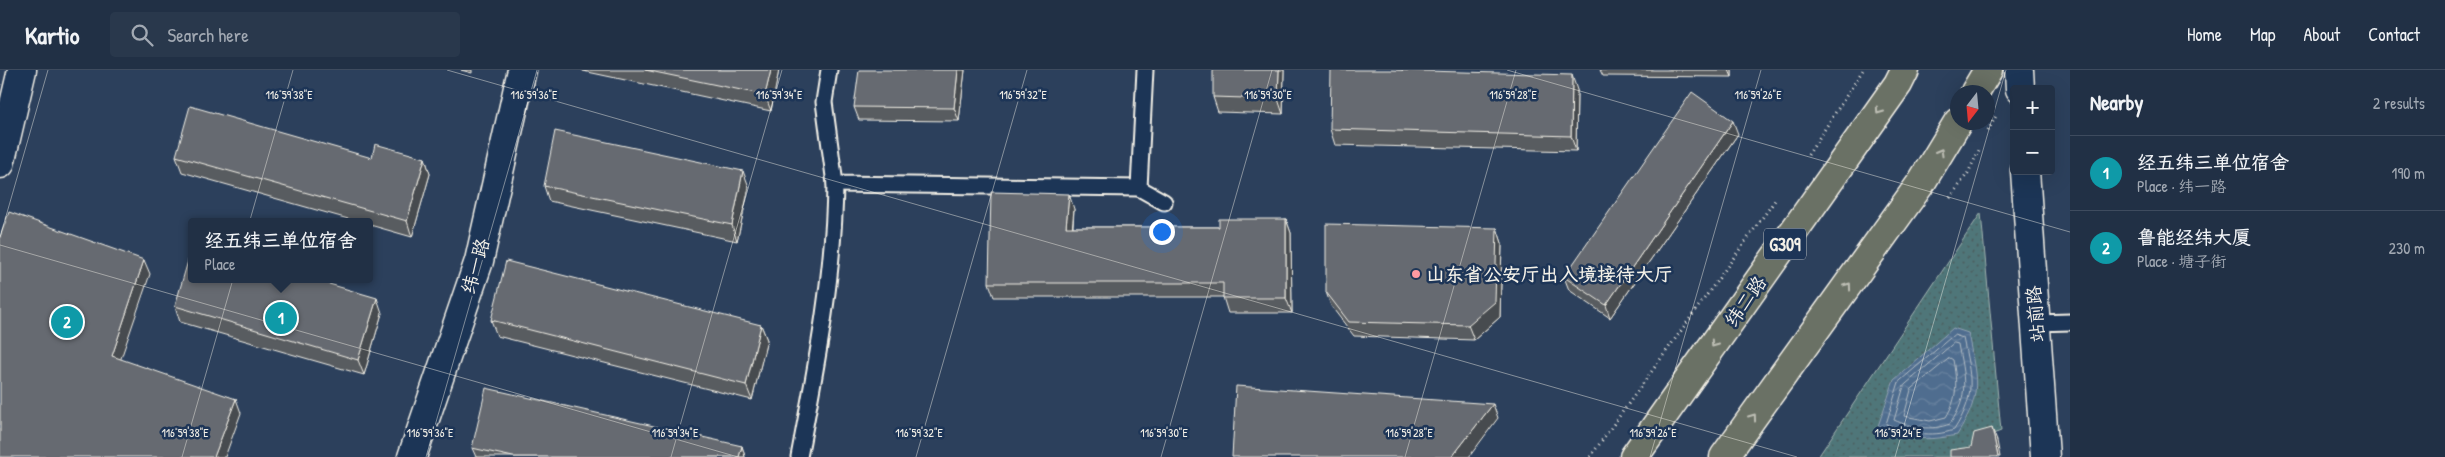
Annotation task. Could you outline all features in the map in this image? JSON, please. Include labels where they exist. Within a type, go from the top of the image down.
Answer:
[{"type":"highway","name":"纬二路","points":[[1634,457],[1898,84],[1905,70]]},
{"type":"highway","points":[[1979,85],[1988,70]]},
{"type":"highway","points":[[1724,457],[1921,183],[1953,130]]},
{"type":"street","points":[[0,164],[22,70]]},
{"type":"street","name":"纬一路","points":[[412,457],[479,261],[522,70]]},
{"type":"street","points":[[2018,70],[2020,85]]},
{"type":"street","name":"站前路","points":[[2025,175],[2045,457]]},
{"type":"lane","points":[[800,457],[825,321],[834,219],[835,184],[824,102],[829,70]]},
{"type":"lane","points":[[1139,188],[1145,70]]},
{"type":"lane","points":[[835,184],[1139,188],[1164,202]]},
{"type":"lane","points":[[2036,323],[2070,322]]},
{"type":"path","points":[[1806,157],[1863,70]]},
{"type":"path","points":[[1590,457],[1778,196]]},
{"type":"green space","points":[[1981,213],[2001,431],[1974,441],[1972,455],[1951,457],[1818,457]]},
{"type":"water","points":[[1953,328],[1968,333],[1976,385],[1971,408],[1957,435],[1926,439],[1917,438],[1878,426],[1894,380]]},
{"type":"building","points":[[645,70],[771,70],[765,95]]},
{"type":"building","points":[[859,70],[958,70],[954,108],[854,107]]},
{"type":"building","points":[[1213,70],[1279,70],[1278,99],[1213,97]]},
{"type":"building","points":[[1331,70],[1572,75],[1571,136],[1330,129]]},
{"type":"building","points":[[1692,92],[1733,121],[1606,305],[1564,277]]},
{"type":"building","points":[[190,106],[372,158],[375,144],[425,158],[407,221],[176,156]]},
{"type":"building","points":[[555,131],[743,171],[732,225],[544,186]]},
{"type":"building","points":[[991,192],[1069,194],[1066,227],[1219,227],[1219,219],[1286,219],[1286,298],[1223,298],[1223,283],[989,283]]},
{"type":"building","points":[[9,212],[144,260],[112,356],[236,399],[214,457],[0,457],[0,237]]},
{"type":"building","name":"山东省公安厅出入境接待大厅","points":[[1326,224],[1497,228],[1495,302],[1468,325],[1349,322],[1326,292]]},
{"type":"building","points":[[188,261],[188,283],[326,283],[377,298],[358,360],[175,306]]},
{"type":"building","points":[[506,261],[761,325],[746,385],[491,320]]},
{"type":"building","points":[[1236,386],[1493,404],[1452,457],[1232,457]]},
{"type":"building","points":[[486,388],[742,446],[739,457],[513,457],[472,448]]},
{"type":"building","points":[[1992,428],[1998,457],[1950,457],[1950,450],[1971,447],[1974,433]]},
{"type":"place","name":"山东省公安厅出入境接待大厅","points":[[1416,274]]},
{"type":"place","name":"经五纬三单位宿舍","points":[[281,318]]},
{"type":"place","name":"鲁能经纬大厦","points":[[67,322]]}]
